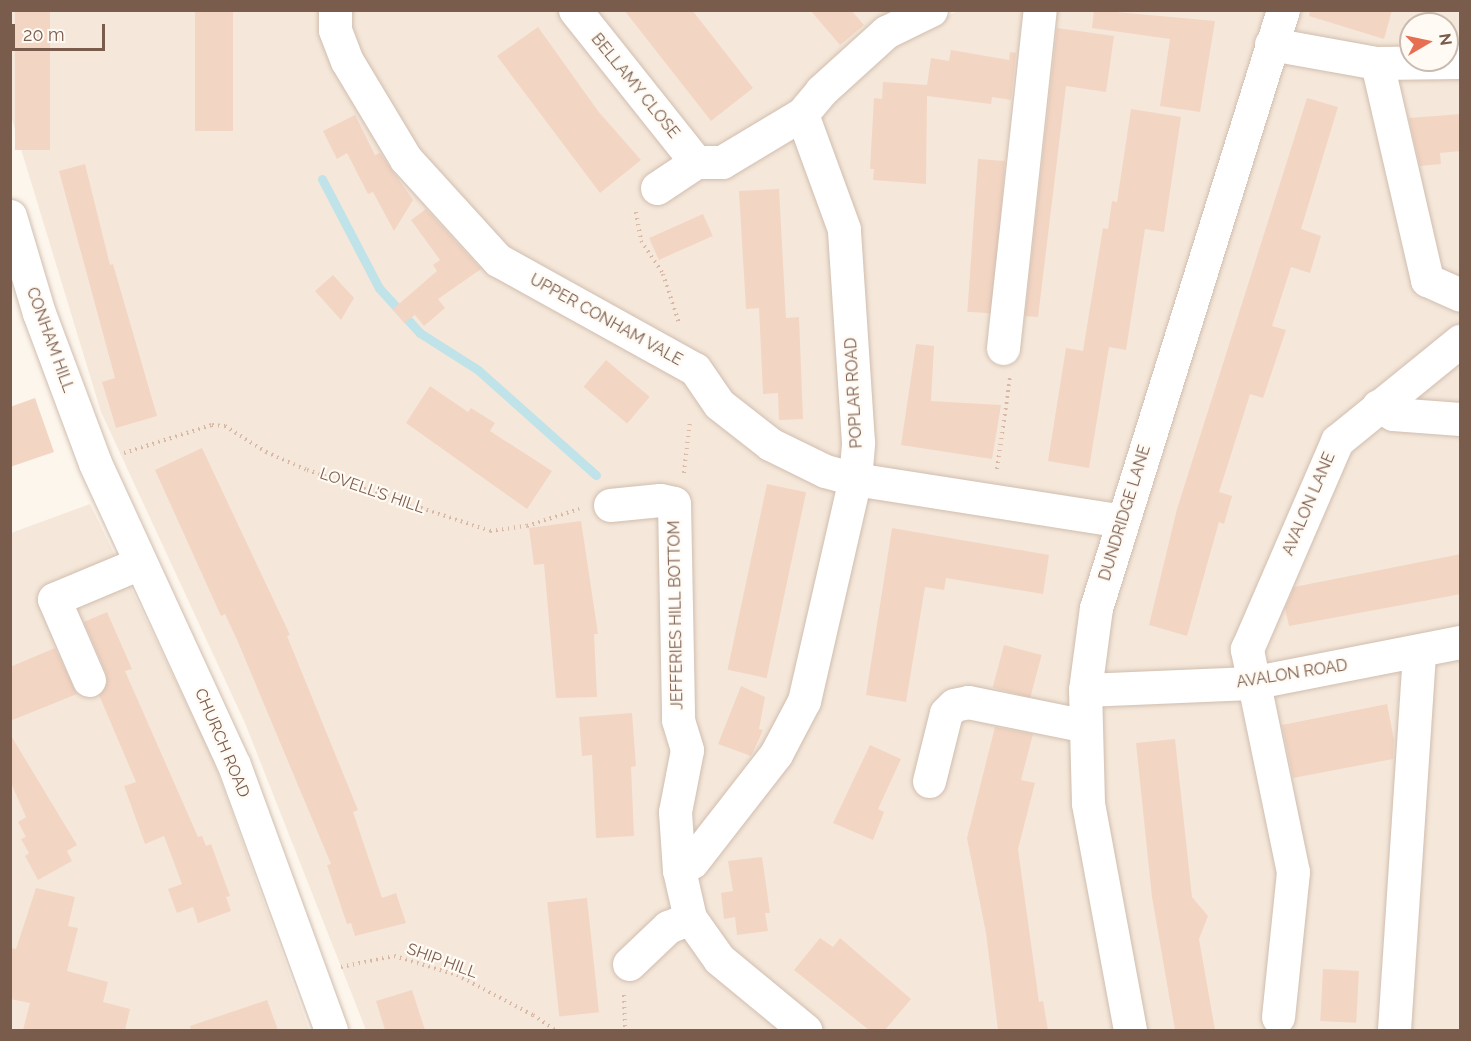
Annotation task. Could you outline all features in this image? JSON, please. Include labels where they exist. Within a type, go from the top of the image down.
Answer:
[{"type":"street","name":"UPPER CONHAM VALE","points":[[335,10],[335,30],[347,61],[406,159],[498,260],[695,369],[719,404],[770,444],[825,471],[855,479],[1122,521]]},
{"type":"street","name":"BELLAMY CLOSE","points":[[575,10],[696,162]]},
{"type":"street","points":[[657,188],[696,162],[722,162],[802,114],[821,91],[886,32],[931,10]]},
{"type":"street","points":[[1003,348],[1040,10]]},
{"type":"street","name":"DUNDRIDGE LANE","points":[[1130,1030],[1088,803],[1084,690],[1096,608],[1283,10]]},
{"type":"street","points":[[1271,45],[1377,63],[1461,62]]},
{"type":"street","points":[[1377,63],[1427,280],[1461,296]]},
{"type":"street","name":"POPLAR ROAD","points":[[679,870],[692,862],[776,754],[804,701],[855,479],[858,442],[844,229],[802,114]]},
{"type":"street","name":"CONHAM HILL","points":[[10,216],[39,313],[95,463]]},
{"type":"street","name":"AVALON LANE","points":[[1278,1017],[1293,872],[1251,682],[1246,649],[1337,441],[1461,341]]},
{"type":"street","points":[[1378,406],[1393,414],[1461,419]]},
{"type":"street","name":"CHURCH ROAD","points":[[95,463],[234,765],[331,1030]]},
{"type":"street","points":[[610,505],[667,502]]},
{"type":"street","name":"JEFFERIES HILL BOTTOM","points":[[667,502],[678,720],[687,750],[675,812],[679,870],[690,918],[719,959],[805,1030]]},
{"type":"street","points":[[89,680],[54,599],[140,563]]},
{"type":"street","name":"AVALON ROAD","points":[[1084,690],[1251,682],[1419,652],[1461,642]]},
{"type":"street","points":[[1394,1030],[1419,652]]},
{"type":"street","points":[[929,781],[946,713],[954,705],[968,702],[1086,726]]},
{"type":"street","points":[[629,964],[668,927],[690,918]]},
{"type":"path","points":[[657,188],[638,202],[635,218],[641,241],[663,274],[695,369],[683,483],[667,502]]},
{"type":"path","points":[[992,500],[1010,377],[1003,348]]},
{"type":"path","name":"LOVELL'S HILL","points":[[95,463],[212,425],[225,426],[266,453],[307,470],[490,531],[508,530],[578,509],[610,505]]},
{"type":"path","name":"SHIP HILL","points":[[311,973],[394,956],[457,975],[533,1015],[555,1030]]},
{"type":"shaded area","points":[[902,10],[918,31],[960,10],[1460,11],[1460,1030],[366,1030],[245,723],[101,412],[11,116],[10,11]]},
{"type":"shaded area","points":[[90,504],[212,756],[309,1030],[11,1030],[11,533]]},
{"type":"building","points":[[15,10],[50,10],[50,150],[15,150]]},
{"type":"building","points":[[195,10],[233,10],[233,131],[195,131]]},
{"type":"building","points":[[624,10],[692,10],[753,88],[711,121]]},
{"type":"building","points":[[810,10],[851,10],[864,25],[840,45]]},
{"type":"building","points":[[1094,10],[1215,21],[1200,112],[1160,106],[1170,39],[1092,28]]},
{"type":"building","points":[[1310,10],[1392,10],[1384,39],[1309,16]]},
{"type":"building","points":[[538,27],[598,111],[641,160],[600,193],[497,56]]},
{"type":"building","points":[[1057,28],[1114,36],[1106,92],[1066,86],[1038,317],[1025,316]]},
{"type":"building","points":[[951,50],[1009,60],[1010,52],[1016,53],[1011,100],[992,97],[991,104],[927,96],[926,184],[873,180],[874,169],[870,169],[874,98],[882,99],[883,82],[927,85],[931,58],[949,61]]},
{"type":"building","points":[[1307,98],[1338,107],[1301,229],[1321,236],[1310,273],[1291,267],[1272,326],[1286,330],[1263,398],[1250,394],[1219,492],[1232,496],[1224,524],[1219,522],[1187,636],[1149,625],[1177,509]]},
{"type":"building","points":[[1131,109],[1181,117],[1164,232],[1145,229],[1126,350],[1109,347],[1089,468],[1048,461],[1066,348],[1083,351],[1103,228],[1108,229],[1112,201],[1117,202]]},
{"type":"building","points":[[1461,114],[1461,151],[1440,153],[1441,164],[1420,166],[1409,118]]},
{"type":"building","points":[[355,115],[375,155],[380,153],[413,200],[394,231],[373,192],[368,194],[347,153],[337,159],[323,131]]},
{"type":"building","points":[[978,159],[1005,161],[994,314],[967,312]]},
{"type":"building","points":[[85,164],[110,265],[113,264],[157,416],[116,428],[102,382],[115,378],[59,171]]},
{"type":"building","points":[[779,189],[786,318],[799,317],[803,419],[779,420],[778,393],[763,394],[759,308],[746,309],[739,191]]},
{"type":"building","points":[[426,209],[481,269],[438,299],[445,308],[424,326],[415,315],[404,323],[393,309],[437,271],[433,265],[440,260],[411,220]]},
{"type":"building","points":[[703,214],[713,236],[659,260],[649,238]]},
{"type":"building","points":[[333,275],[354,298],[341,320],[315,291]]},
{"type":"building","points":[[916,344],[934,346],[931,401],[1001,405],[992,459],[901,445]]},
{"type":"building","points":[[606,360],[650,397],[627,423],[584,387]]},
{"type":"building","points":[[430,386],[468,412],[471,408],[495,423],[490,431],[552,471],[527,509],[406,423]]},
{"type":"building","points":[[35,398],[54,452],[10,467],[10,407]]},
{"type":"building","points":[[202,448],[290,635],[287,636],[358,810],[353,812],[382,898],[396,893],[406,923],[355,936],[351,923],[347,924],[327,865],[331,864],[238,642],[225,614],[221,616],[155,470]]},
{"type":"building","points":[[767,484],[806,492],[767,678],[727,670]]},
{"type":"building","points":[[581,521],[598,634],[594,634],[597,697],[556,698],[544,564],[534,565],[529,528]]},
{"type":"building","points":[[892,528],[1049,555],[1043,594],[946,578],[944,590],[925,587],[906,702],[866,695]]},
{"type":"building","points":[[1461,554],[1461,594],[1289,626],[1285,608],[1294,587]]},
{"type":"building","points":[[107,612],[132,669],[125,671],[198,837],[202,836],[206,846],[211,844],[230,896],[226,897],[231,911],[198,923],[193,907],[177,913],[168,889],[182,884],[164,836],[145,844],[124,786],[136,782],[99,695],[107,683],[106,673],[84,622]]},
{"type":"building","points":[[1004,645],[1042,655],[1030,698],[993,688]]},
{"type":"building","points":[[55,648],[77,694],[10,721],[10,667]]},
{"type":"building","points":[[741,686],[765,697],[759,729],[763,730],[751,756],[718,744]]},
{"type":"building","points":[[1387,704],[1394,740],[1393,759],[1293,778],[1282,725]]},
{"type":"building","points":[[632,713],[636,766],[631,767],[634,836],[596,838],[592,755],[582,756],[579,717]]},
{"type":"building","points":[[995,727],[1033,734],[1021,780],[1035,783],[1018,849],[1039,1002],[1043,1001],[1048,1030],[998,1030],[986,933],[967,838]]},
{"type":"building","points":[[10,734],[77,845],[67,851],[72,861],[38,880],[25,856],[29,853],[21,839],[26,837],[18,822],[26,817],[10,781]]},
{"type":"building","points":[[1175,739],[1192,897],[1208,916],[1199,939],[1215,1030],[1175,1030],[1152,897],[1136,743]]},
{"type":"building","points":[[870,745],[901,759],[878,809],[884,812],[873,840],[833,823]]},
{"type":"building","points":[[762,857],[770,913],[765,913],[768,931],[737,935],[735,917],[724,919],[721,893],[733,891],[728,861]]},
{"type":"building","points":[[36,888],[75,897],[68,926],[78,928],[67,971],[108,982],[103,1002],[130,1009],[125,1030],[23,1030],[30,1003],[10,999],[10,948],[16,949]]},
{"type":"building","points":[[587,898],[599,1012],[559,1017],[547,902]]},
{"type":"building","points":[[820,938],[833,947],[840,938],[911,999],[885,1030],[869,1030],[794,970]]},
{"type":"building","points":[[1323,969],[1359,971],[1356,1023],[1320,1021]]},
{"type":"building","points":[[412,990],[425,1030],[385,1030],[376,1001]]},
{"type":"building","points":[[267,1000],[278,1030],[191,1030],[190,1026]]},
{"type":"waterway","points":[[322,179],[379,288],[420,333],[478,370],[596,475]]}]
